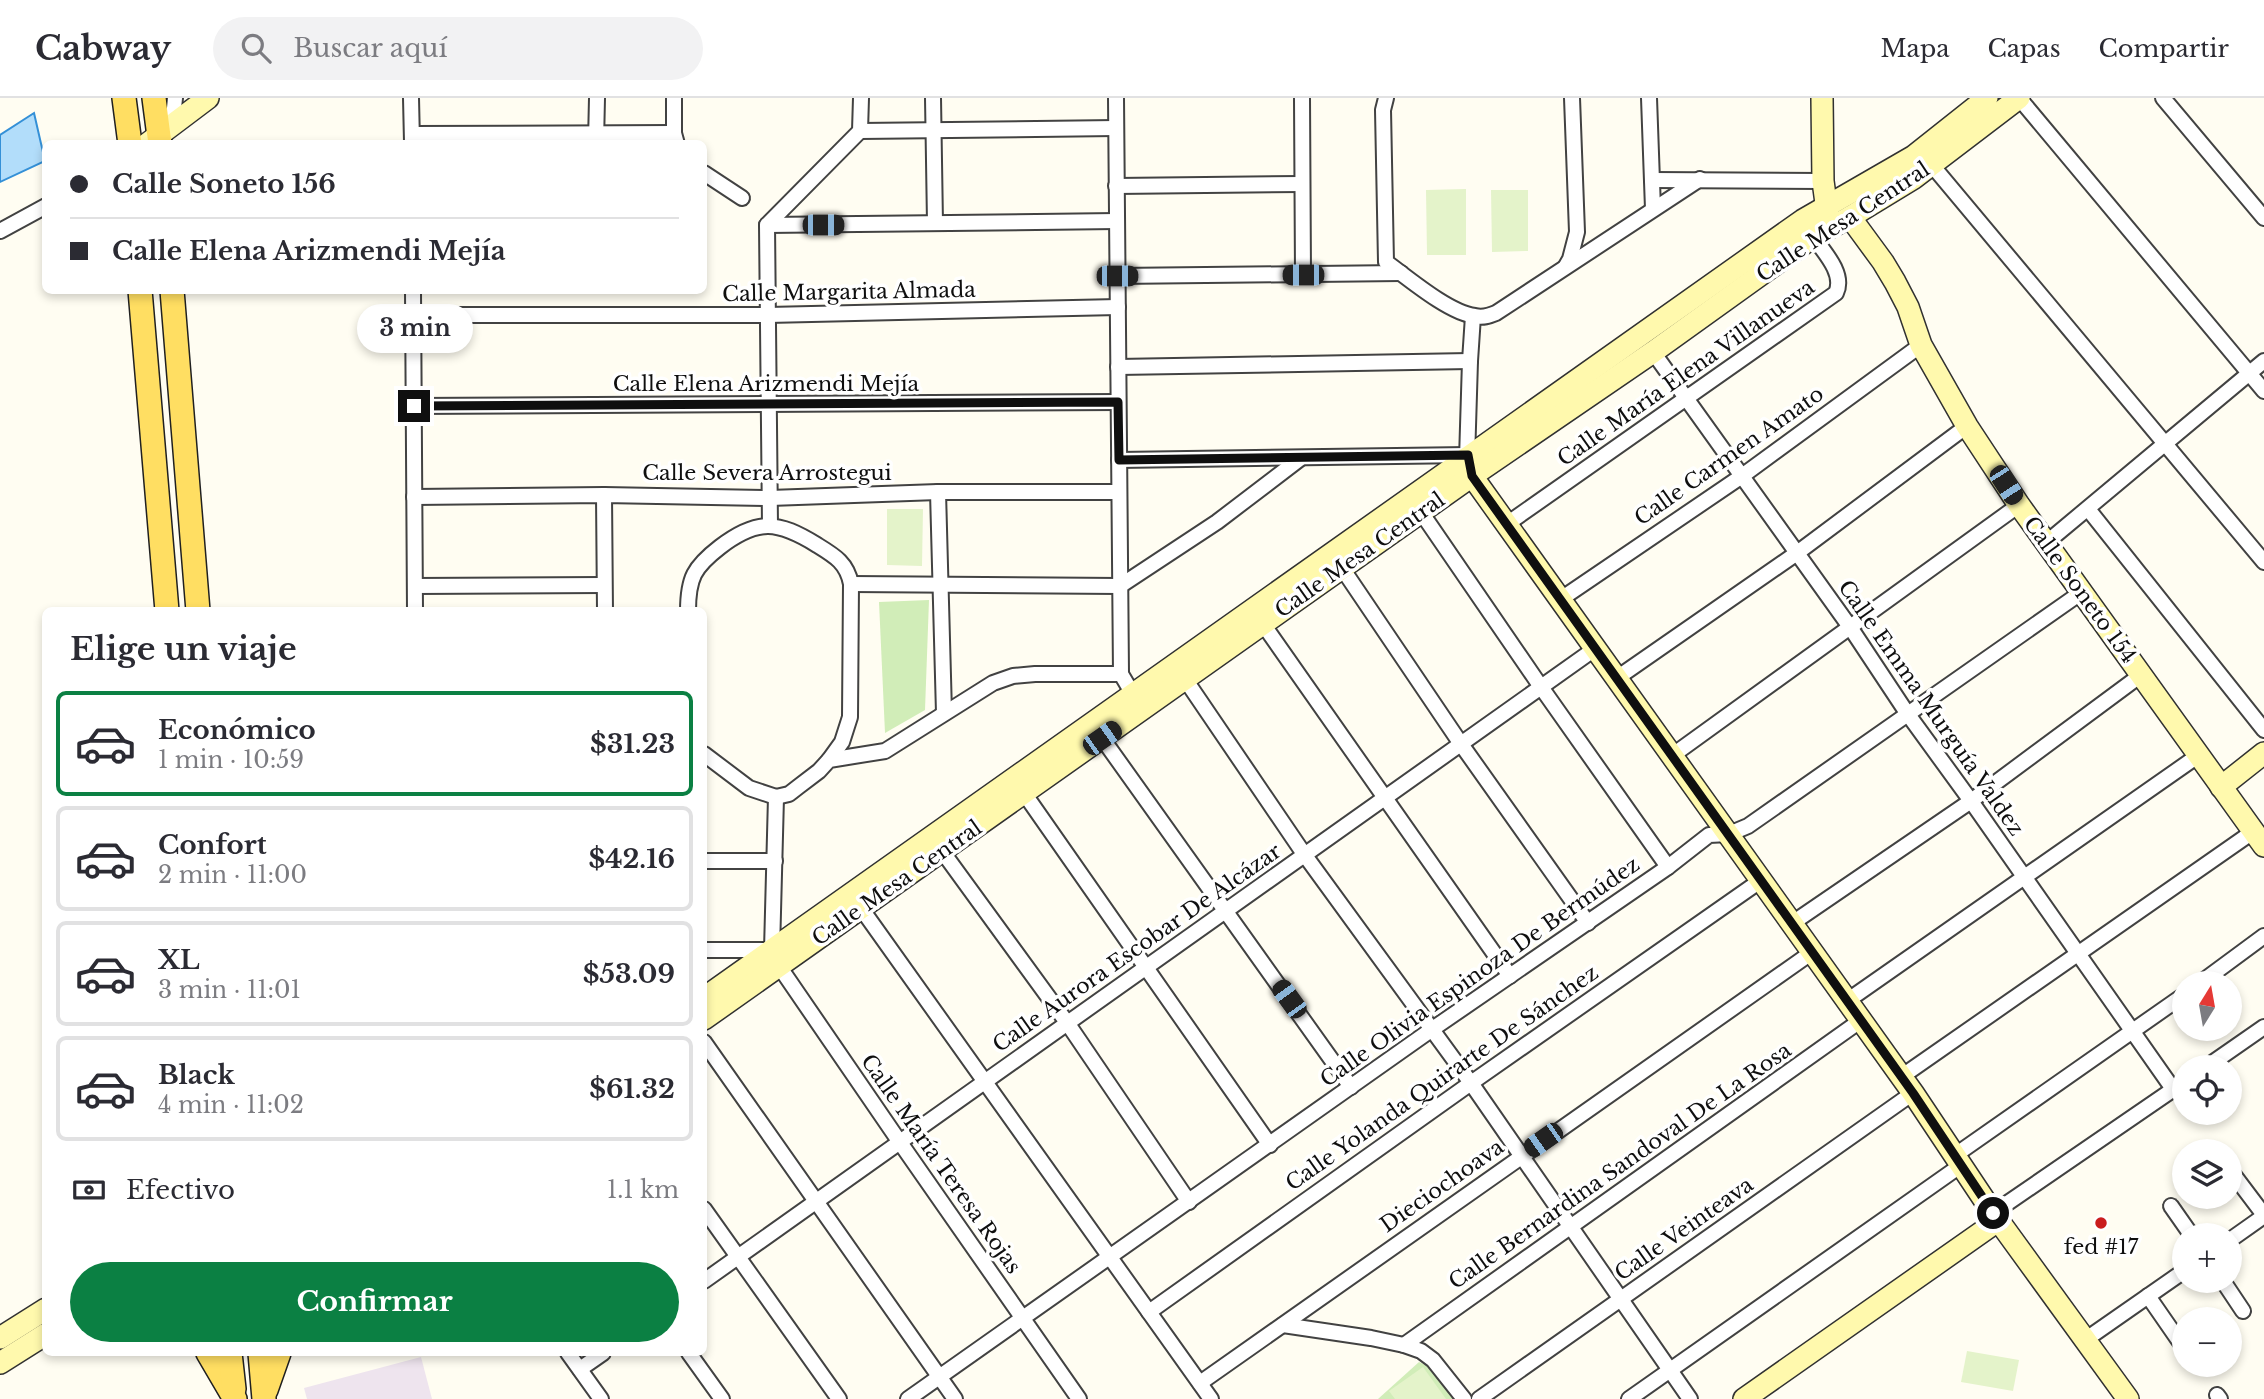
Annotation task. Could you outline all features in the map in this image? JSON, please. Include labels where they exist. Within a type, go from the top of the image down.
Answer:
[{"type":"main road","points":[[124,98],[129,140]]},
{"type":"main road","points":[[154,98],[162,138],[208,98]]},
{"type":"main road","points":[[1818,223],[1823,181],[1822,98]]},
{"type":"main road","name":"Calle Mesa Central","points":[[707,996],[862,908],[1102,738],[1138,702],[1185,679],[1421,512],[1469,463],[1653,352],[1818,223],[1850,217],[1896,190],[1987,98]]},
{"type":"main road","name":"Calle Mesa Central","points":[[707,1016],[776,958],[1469,463],[1818,223],[1927,158],[2019,98]]},
{"type":"main road","name":"Calle Soneto 154","points":[[1850,217],[1895,282],[1908,307],[1921,345],[1967,426],[2019,505],[2259,839]]},
{"type":"main road","points":[[140,294],[167,607]]},
{"type":"main road","points":[[172,294],[198,607]]},
{"type":"main road","points":[[1469,463],[1507,524],[2128,1399]]},
{"type":"main road","points":[[2221,787],[2264,753]]},
{"type":"main road","points":[[1744,1399],[1996,1216]]},
{"type":"main road","points":[[0,1338],[42,1312]]},
{"type":"main road","points":[[0,1363],[42,1337]]},
{"type":"main road","points":[[210,1356],[235,1399]]},
{"type":"main road","points":[[230,1356],[235,1399]]},
{"type":"main road","points":[[260,1356],[264,1398]]},
{"type":"main road","points":[[264,1398],[278,1356]]},
{"type":"street","points":[[162,138],[175,98]]},
{"type":"street","points":[[411,98],[412,139],[675,138],[674,98]]},
{"type":"street","points":[[596,139],[597,98]]},
{"type":"street","points":[[770,526],[767,225],[860,131],[861,98]]},
{"type":"street","points":[[933,98],[935,223]]},
{"type":"street","points":[[1116,98],[1121,674],[1138,702]]},
{"type":"street","points":[[1302,98],[1303,275]]},
{"type":"street","points":[[1386,98],[1383,110],[1386,262],[1457,311],[1473,316],[1485,317],[1496,313],[1700,179]]},
{"type":"street","points":[[1566,267],[1577,232],[1572,98]]},
{"type":"street","points":[[1649,98],[1654,209]]},
{"type":"street","points":[[2019,98],[2264,391]]},
{"type":"street","points":[[2163,98],[2264,218]]},
{"type":"street","points":[[860,131],[1116,128]]},
{"type":"street","points":[[1927,158],[2264,562]]},
{"type":"street","points":[[707,175],[743,198]]},
{"type":"street","points":[[1652,180],[1823,181]]},
{"type":"street","points":[[1116,186],[1302,184]]},
{"type":"street","points":[[0,231],[42,208]]},
{"type":"street","points":[[767,225],[1117,221]]},
{"type":"street","name":"Calle María Elena Villanueva","points":[[1507,524],[1836,293],[1840,279],[1818,223]]},
{"type":"street","points":[[1117,276],[1401,273]]},
{"type":"street","points":[[413,294],[415,607]]},
{"type":"street","name":"Calle Margarita Almada","points":[[413,316],[768,315],[1118,307]]},
{"type":"street","points":[[1119,460],[1301,457],[1469,463],[1473,316]]},
{"type":"street","name":"Calle Carmen Amato","points":[[1561,599],[1742,476],[1921,345]]},
{"type":"street","name":"Calle Emma Murguía Valdez","points":[[1653,352],[1850,627],[1907,713],[2132,1032],[2172,1078]]},
{"type":"street","points":[[1118,367],[1470,361]]},
{"type":"street","points":[[2046,543],[2264,361]]},
{"type":"street","name":"Calle Elena Arizmendi Mejía","points":[[414,406],[1118,402]]},
{"type":"street","points":[[1617,678],[1797,553],[1967,426]]},
{"type":"street","points":[[851,584],[1120,586],[1217,522],[1301,457]]},
{"type":"street","points":[[939,492],[944,713]]},
{"type":"street","name":"Calle Severa Arrostegui","points":[[414,497],[604,495],[770,498],[939,492],[1119,492]]},
{"type":"street","points":[[604,495],[605,607]]},
{"type":"street","points":[[1672,755],[2019,505]]},
{"type":"street","points":[[2088,509],[2264,730]]},
{"type":"street","points":[[1421,512],[1668,867]]},
{"type":"street","points":[[688,607],[688,592],[693,573],[704,559],[736,534],[752,527],[770,526],[794,531],[839,559],[848,571],[851,584],[850,717],[842,741],[829,761],[789,794],[776,797],[749,788],[707,756]]},
{"type":"street","points":[[1342,568],[1461,744],[1588,923]]},
{"type":"street","points":[[415,586],[604,585]]},
{"type":"street","name":"Calle Olivia Espinoza De Bermúdez","points":[[908,1399],[1431,1030],[1668,867],[1709,835],[1729,834],[1748,826],[2082,592]]},
{"type":"street","points":[[1263,624],[1510,976]]},
{"type":"street","name":"Calle Aurora Escobar De Alcázar","points":[[707,1279],[1596,648]]},
{"type":"street","points":[[829,761],[884,751],[993,683],[1013,676],[1121,674]]},
{"type":"street","points":[[1791,924],[1971,801],[2141,675]]},
{"type":"street","points":[[1185,679],[1304,854],[1471,1083],[1690,1399]]},
{"type":"street","points":[[1102,738],[1351,1087]]},
{"type":"street","points":[[1847,1002],[2199,755]]},
{"type":"street","points":[[1024,793],[1270,1144]]},
{"type":"street","points":[[707,950],[776,958],[776,797]]},
{"type":"street","name":"Calle Veinteava","points":[[1479,1399],[1620,1300],[2078,954],[2259,839]]},
{"type":"street","points":[[942,851],[1068,1024],[1189,1202]]},
{"type":"street","points":[[707,861],[775,861]]},
{"type":"street","name":"Calle Yolanda Quirarte De Sánchez","points":[[1149,1312],[1760,881]]},
{"type":"street","points":[[862,908],[1211,1399]]},
{"type":"street","points":[[2217,971],[2264,936]]},
{"type":"street","name":"Dieciochoava","points":[[1200,1382],[1811,953]]},
{"type":"street","name":"Calle María Teresa Rojas","points":[[776,958],[899,1141],[1079,1399]]},
{"type":"street","points":[[1629,1399],[2172,1004]]},
{"type":"street","name":"Calle Bernardina Sandoval De La Rosa","points":[[1404,1345],[1860,1021]]},
{"type":"street","points":[[2223,1055],[2264,1027]]},
{"type":"street","points":[[707,1046],[956,1399]]},
{"type":"street","points":[[1996,1216],[2172,1089]]},
{"type":"street","points":[[2242,1186],[2264,1216],[2242,1232]]},
{"type":"street","points":[[2171,1206],[2183,1223]]},
{"type":"street","points":[[707,1213],[839,1399]]},
{"type":"street","points":[[2085,1340],[2172,1279]]},
{"type":"street","points":[[2231,1293],[2243,1311]]},
{"type":"street","points":[[2148,1296],[2172,1331]]},
{"type":"street","points":[[1283,1325],[1404,1345],[1420,1351],[1433,1360],[1464,1399]]},
{"type":"street","points":[[570,1356],[601,1399]]},
{"type":"street","points":[[580,1369],[599,1356]]},
{"type":"street","points":[[691,1356],[722,1399]]},
{"type":"shaded area","points":[[421,1357],[432,1399],[307,1399],[304,1388]]},
{"type":"green space","points":[[1466,189],[1466,255],[1427,255],[1426,190]]},
{"type":"green space","points":[[1491,190],[1528,190],[1528,251],[1492,252]]},
{"type":"green space","points":[[887,509],[923,509],[922,566],[887,565]]},
{"type":"green space","points":[[929,600],[925,710],[885,733],[879,602]]},
{"type":"green space","points":[[1967,1351],[2019,1360],[2013,1391],[1961,1382]]},
{"type":"green space","points":[[1419,1362],[1436,1370],[1456,1399],[1378,1399]]},
{"type":"green space","points":[[1423,1367],[1446,1399],[1395,1399],[1389,1391]]},
{"type":"water","points":[[34,113],[42,148],[42,162],[0,182],[0,135]]},
{"type":"place","name":"fed #17","points":[[2101,1223]]},
{"type":"route","points":[[414,406],[1118,402],[1119,460],[1468,455],[1472,476],[1913,1093],[1993,1213]]}]
